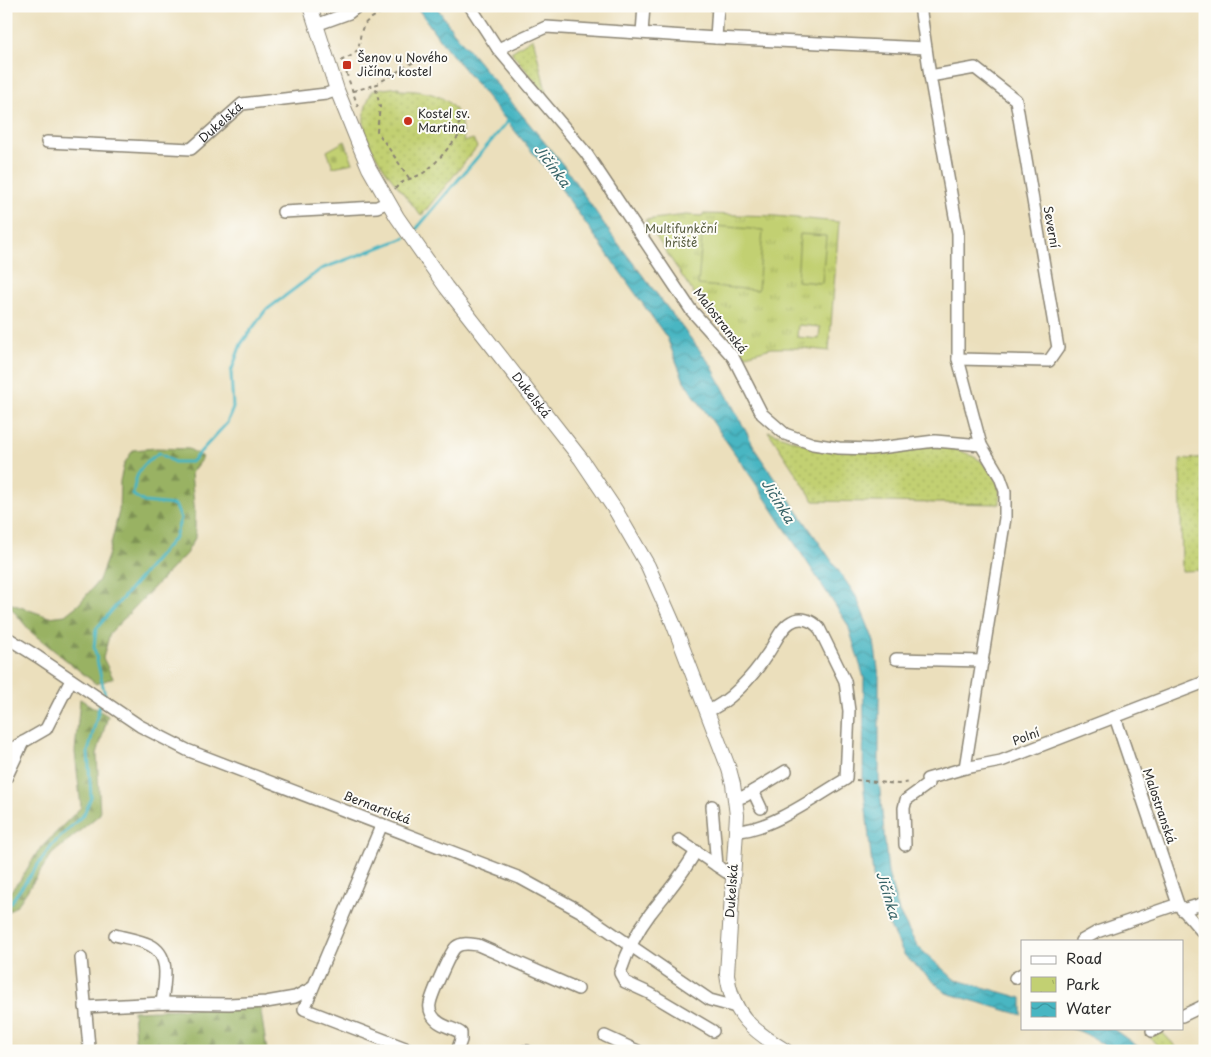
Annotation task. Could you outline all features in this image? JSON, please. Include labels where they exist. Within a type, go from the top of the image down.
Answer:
[{"type":"main road","name":"Dukelská","points":[[310,6],[337,90],[358,142],[390,198],[404,229],[581,459],[612,504],[648,566],[661,594],[729,769],[736,799],[736,831],[726,974],[728,986],[736,1007],[748,1025],[765,1038],[789,1048]]},
{"type":"street","points":[[316,25],[349,13],[358,6]]},
{"type":"street","name":"Malostranská","points":[[470,6],[498,49],[586,153],[691,310],[733,357],[762,414],[786,434],[813,444],[839,448],[871,449],[935,441],[981,446]]},
{"type":"street","points":[[642,33],[644,6]]},
{"type":"street","points":[[716,38],[718,6]]},
{"type":"street","points":[[920,6],[930,76],[958,233],[958,359],[981,446],[1000,477],[1005,491],[1005,518],[965,768]]},
{"type":"street","points":[[498,49],[546,27],[716,38],[926,48]]},
{"type":"street","name":"Severní","points":[[930,76],[975,68],[1016,100],[1058,348],[1049,362],[958,359]]},
{"type":"street","name":"Dukelská","points":[[47,142],[191,149],[242,104],[326,94],[337,90]]},
{"type":"street","points":[[283,212],[378,206],[390,198]]},
{"type":"street","points":[[707,711],[716,708],[738,688],[765,658],[790,622],[801,619],[812,622],[819,628],[845,681],[849,711],[849,779],[771,822],[746,831],[736,831]]},
{"type":"street","name":"Bernartická","points":[[6,638],[38,657],[189,757],[382,824],[520,878],[580,910],[710,1000],[736,1007]]},
{"type":"street","points":[[896,659],[983,661]]},
{"type":"street","points":[[6,752],[46,729],[71,680]]},
{"type":"street","name":"Polní","points":[[905,845],[904,808],[906,800],[928,784],[927,779],[965,768],[1002,761],[1205,682]]},
{"type":"street","name":"Malostranská","points":[[1115,717],[1180,907],[1205,935]]},
{"type":"street","points":[[6,778],[23,742]]},
{"type":"street","points":[[736,799],[786,772]]},
{"type":"street","points":[[753,791],[761,808]]},
{"type":"street","points":[[712,806],[716,866]]},
{"type":"street","points":[[382,824],[304,1009],[413,1051]]},
{"type":"street","points":[[679,840],[716,866],[733,875]]},
{"type":"street","points":[[696,851],[686,868],[650,914],[631,945],[620,973],[625,982],[649,993],[713,1031]]},
{"type":"street","points":[[1083,940],[1096,932],[1180,907],[1205,903]]},
{"type":"street","points":[[116,935],[151,945],[160,953],[164,961],[162,1003]]},
{"type":"street","points":[[457,1051],[461,1040],[461,1033],[443,1025],[433,1016],[429,1007],[451,952],[456,946],[467,943],[478,945],[578,989]]},
{"type":"street","points":[[82,958],[89,1047]]},
{"type":"street","points":[[85,1007],[162,1003],[229,1004],[273,1001],[295,997],[312,988]]},
{"type":"street","points":[[1184,1015],[1205,1005]]},
{"type":"street","points":[[605,1036],[638,1051]]},
{"type":"path","points":[[360,111],[342,60],[352,56],[359,45],[364,25],[380,13]]},
{"type":"path","points":[[353,90],[375,85],[417,60]]},
{"type":"path","points":[[375,85],[380,107],[377,132],[409,178]]},
{"type":"path","points":[[390,198],[398,185],[409,178],[424,173],[435,162],[459,136],[456,128],[460,124]]},
{"type":"path","points":[[849,779],[898,784]]},
{"type":"path","points":[[789,1048],[804,1051]]},
{"type":"green space","points":[[533,38],[546,91],[543,91],[511,52]]},
{"type":"green space","points":[[399,87],[399,90],[433,94],[447,102],[458,115],[464,142],[473,139],[477,147],[421,216],[378,159],[366,135],[364,124],[364,115],[372,91]]},
{"type":"green space","points":[[345,141],[353,163],[333,167],[327,151]]},
{"type":"green space","name":"Multifunkční hřiště","points":[[703,214],[775,216],[839,222],[829,351],[802,348],[771,348],[739,357],[722,319],[708,312],[700,303],[645,220],[686,215],[702,216]],"holes":[[[798,325],[820,327],[819,339],[797,337]]]},
{"type":"green space","points":[[703,225],[763,230],[758,290],[698,285]]},
{"type":"green space","points":[[800,234],[826,236],[822,283],[797,281]]},
{"type":"green space","points":[[768,431],[812,447],[935,446],[960,451],[981,461],[990,469],[996,479],[1000,504],[814,501]]},
{"type":"green space","points":[[156,448],[189,449],[203,457],[191,473],[195,538],[186,554],[110,633],[103,658],[113,678],[96,684],[31,632],[6,602],[49,617],[65,615],[79,604],[99,580],[108,556],[119,511],[120,481],[124,464],[133,450]]},
{"type":"green space","points":[[1205,457],[1205,570],[1182,571],[1180,460]]},
{"type":"green space","points":[[80,699],[108,716],[97,754],[100,814],[52,854],[19,903],[6,914],[6,896],[21,879],[38,851],[81,807],[75,752]]},
{"type":"green space","points":[[260,1006],[267,1051],[136,1051],[133,1011]]},
{"type":"green space","points":[[1161,1031],[1180,1051],[1163,1051],[1150,1038]]},
{"type":"water","name":"Jičínka","points":[[416,6],[436,6],[453,31],[564,166],[611,234],[711,365],[758,454],[856,596],[874,641],[879,676],[879,780],[888,873],[899,912],[917,946],[954,979],[1021,998],[1021,1015],[946,993],[905,956],[885,918],[873,876],[863,781],[864,678],[848,625],[754,481],[684,381],[667,338],[552,176],[440,40]]},
{"type":"water","points":[[1076,1030],[1115,1030],[1144,1051],[1111,1051],[1092,1037]]},
{"type":"waterway","points":[[413,233],[509,120]]},
{"type":"waterway","points":[[105,695],[94,647],[96,629],[175,537],[181,518],[175,505],[144,502],[133,495],[135,481],[140,470],[159,453],[174,462],[191,462],[227,423],[233,408],[231,372],[241,344],[265,311],[321,269],[405,238]]},
{"type":"waterway","points":[[6,906],[11,902],[53,844],[84,814],[91,797],[88,752],[100,704]]},
{"type":"place","name":"Šenov u Nového Jičína, kostel","points":[[347,65]]},
{"type":"place","name":"Kostel sv. Martina","points":[[408,121]]}]
